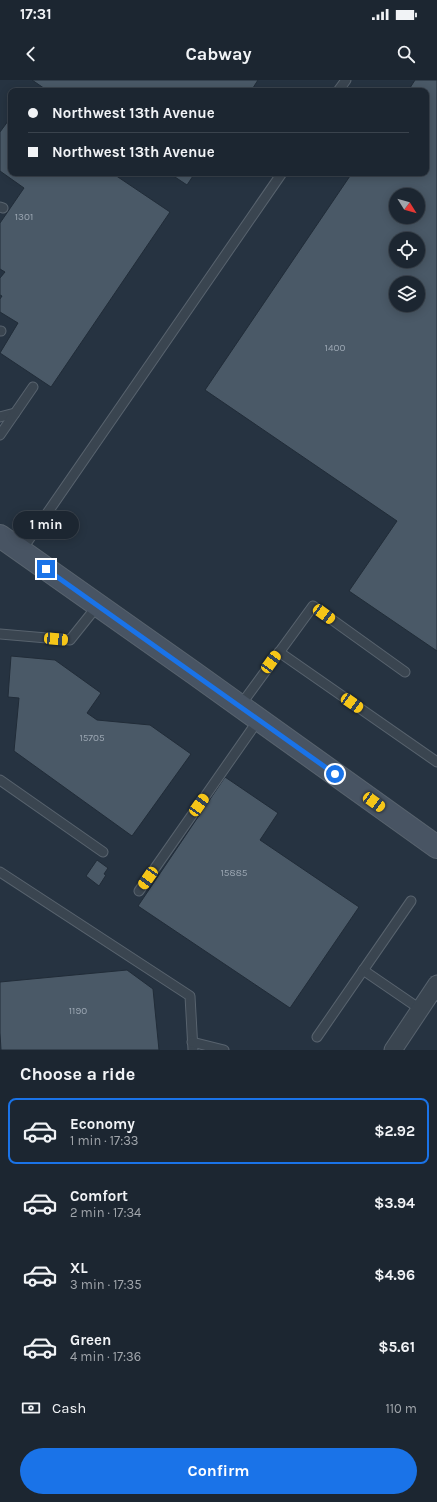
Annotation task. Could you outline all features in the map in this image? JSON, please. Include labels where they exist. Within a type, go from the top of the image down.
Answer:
[{"type":"street","points":[[0,536],[437,847]]},
{"type":"street","points":[[393,1050],[437,984]]},
{"type":"lane","points":[[21,551],[280,176]]},
{"type":"lane","points":[[0,435],[33,387]]},
{"type":"lane","points":[[0,417],[15,413]]},
{"type":"lane","points":[[0,634],[70,640],[98,605]]},
{"type":"lane","points":[[240,706],[312,606],[405,672]]},
{"type":"lane","points":[[279,652],[437,762]]},
{"type":"lane","points":[[139,890],[259,720]]},
{"type":"lane","points":[[0,780],[103,852]]},
{"type":"lane","points":[[0,872],[190,996],[192,1046],[224,1050]]},
{"type":"lane","points":[[317,1037],[411,901]]},
{"type":"lane","points":[[363,970],[420,1009]]},
{"type":"building","points":[[32,80],[258,80],[253,88],[44,88]]},
{"type":"building","points":[[415,80],[437,80],[437,651],[349,591],[397,521],[205,390],[350,176],[429,176],[429,88],[410,88]]},
{"type":"building","points":[[8,121],[8,176],[116,176],[170,212],[51,387],[0,353],[18,323],[0,312],[0,299],[2,296],[0,295],[0,278],[5,272],[0,269],[0,223],[24,188],[0,171],[0,132]]},
{"type":"building","points":[[174,176],[193,176],[187,185]]},
{"type":"building","points":[[11,656],[55,660],[101,693],[87,713],[97,720],[150,725],[191,754],[132,836],[14,751],[19,698],[8,697]]},
{"type":"building","points":[[225,777],[278,813],[260,840],[359,907],[290,1008],[138,906]]},
{"type":"building","points":[[97,860],[108,868],[104,874],[106,875],[99,886],[86,876]]},
{"type":"building","points":[[127,970],[153,989],[159,1050],[1,1050],[0,982]]},
{"type":"route","points":[[46,569],[335,774]]}]
